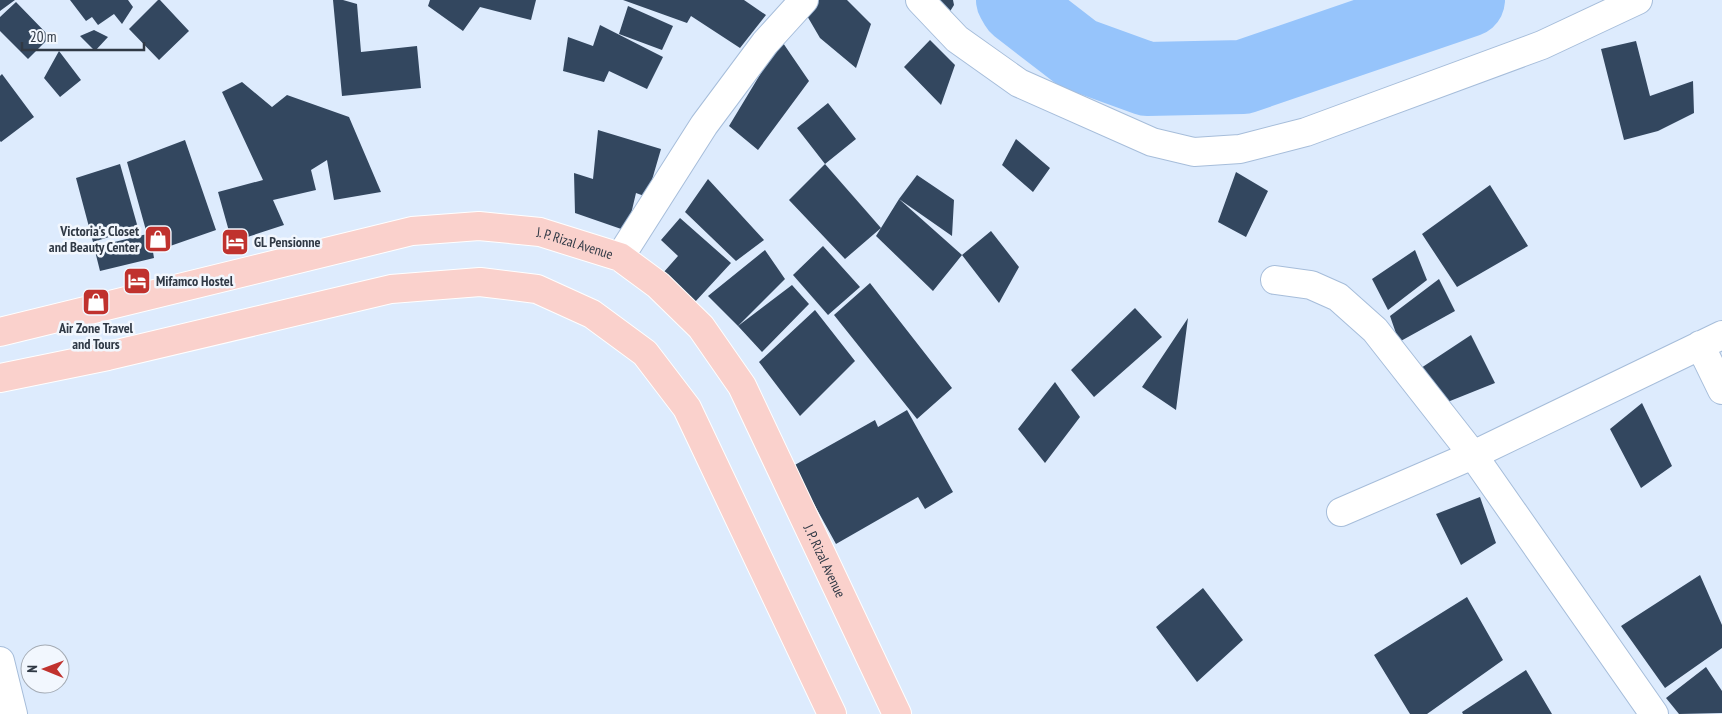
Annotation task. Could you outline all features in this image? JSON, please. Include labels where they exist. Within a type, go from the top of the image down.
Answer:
[{"type":"main road","name":"J. P. Rizal Avenue","points":[[0,332],[412,231],[479,226],[540,232],[620,257],[658,285],[701,327],[742,386],[897,714]]},
{"type":"main road","points":[[0,378],[108,356],[391,289],[480,282],[537,289],[592,314],[645,354],[687,408],[832,714]]},
{"type":"street","points":[[620,257],[704,125],[765,43],[804,0]]},
{"type":"street","points":[[920,0],[956,39],[1019,83],[1152,142],[1194,152],[1240,148],[1306,132],[1542,46],[1638,0]]},
{"type":"street","points":[[1275,280],[1312,285],[1338,297],[1374,330],[1473,455],[1654,714]]},
{"type":"street","points":[[1342,512],[1473,455],[1711,340],[1722,390]]},
{"type":"street","points":[[0,661],[13,714]]},
{"type":"building","points":[[0,0],[15,0],[0,11]]},
{"type":"building","points":[[70,0],[128,0],[133,7],[122,24],[114,14],[98,25],[92,17],[86,21]]},
{"type":"building","points":[[158,0],[189,31],[159,60],[129,29]]},
{"type":"building","points":[[333,0],[343,0],[357,4],[361,52],[417,46],[421,88],[342,96]]},
{"type":"building","points":[[430,0],[536,0],[531,20],[480,7],[463,31],[428,6]]},
{"type":"building","points":[[623,0],[744,0],[766,15],[740,48],[691,16],[687,23]]},
{"type":"building","points":[[819,0],[847,0],[871,24],[856,68],[820,38],[806,14]]},
{"type":"building","points":[[932,0],[953,0],[954,5],[949,13]]},
{"type":"building","points":[[16,2],[50,37],[28,59],[0,31],[0,17]]},
{"type":"building","points":[[628,6],[673,26],[662,50],[619,34]]},
{"type":"building","points":[[600,25],[663,57],[647,89],[609,71],[604,82],[563,71],[568,37],[593,46]]},
{"type":"building","points":[[94,30],[108,37],[95,51],[80,36]]},
{"type":"building","points":[[781,40],[809,81],[758,150],[729,126]]},
{"type":"building","points":[[930,40],[955,65],[941,105],[904,67]]},
{"type":"building","points":[[1636,41],[1650,96],[1693,81],[1694,113],[1658,131],[1624,140],[1601,49]]},
{"type":"building","points":[[59,51],[81,80],[60,97],[44,78]]},
{"type":"building","points":[[2,74],[34,117],[1,142],[0,76]]},
{"type":"building","points":[[242,82],[272,107],[287,95],[349,117],[381,192],[334,200],[327,160],[311,170],[316,190],[273,200],[284,225],[232,242],[218,192],[263,180],[222,92]]},
{"type":"building","points":[[828,103],[856,139],[825,164],[797,128]]},
{"type":"building","points":[[598,130],[661,149],[647,197],[636,193],[627,231],[575,213],[574,173],[593,179]]},
{"type":"building","points":[[1016,139],[1050,168],[1033,192],[1002,165]]},
{"type":"building","points":[[185,140],[216,230],[153,252],[154,258],[100,271],[94,247],[147,234],[127,162]]},
{"type":"building","points":[[120,164],[138,228],[93,242],[76,178]]},
{"type":"building","points":[[825,164],[881,228],[845,259],[789,200]]},
{"type":"building","points":[[1236,172],[1268,191],[1246,237],[1218,222]]},
{"type":"building","points":[[917,175],[954,200],[952,236],[899,199]]},
{"type":"building","points":[[708,179],[764,240],[736,261],[685,212]]},
{"type":"building","points":[[1490,185],[1528,246],[1457,287],[1422,234]]},
{"type":"building","points":[[899,199],[962,255],[933,291],[876,236]]},
{"type":"building","points":[[680,218],[731,263],[695,302],[663,273],[678,256],[661,240]]},
{"type":"building","points":[[991,231],[1019,267],[999,303],[962,255]]},
{"type":"building","points":[[823,246],[860,287],[828,315],[793,275]]},
{"type":"building","points":[[765,250],[785,279],[738,326],[708,296]]},
{"type":"building","points":[[1415,250],[1427,280],[1388,310],[1372,279]]},
{"type":"building","points":[[1439,279],[1455,311],[1399,342],[1390,316]]},
{"type":"building","points":[[870,283],[952,388],[917,419],[834,315]]},
{"type":"building","points":[[792,285],[809,304],[762,352],[738,326]]},
{"type":"building","points":[[1135,308],[1162,337],[1094,397],[1071,370]]},
{"type":"building","points":[[815,310],[855,361],[800,416],[759,362]]},
{"type":"building","points":[[1188,318],[1176,410],[1142,387]]},
{"type":"building","points":[[1471,335],[1495,383],[1440,405],[1421,368]]},
{"type":"building","points":[[1055,382],[1080,417],[1045,463],[1018,429]]},
{"type":"building","points":[[1642,403],[1672,466],[1641,488],[1610,429]]},
{"type":"building","points":[[907,410],[953,492],[925,509],[918,497],[836,544],[793,466],[875,420],[878,427]]},
{"type":"building","points":[[1480,497],[1496,543],[1461,565],[1436,514]]},
{"type":"building","points":[[1700,575],[1722,625],[1722,648],[1665,688],[1621,626]]},
{"type":"building","points":[[1203,588],[1243,640],[1197,682],[1156,627]]},
{"type":"building","points":[[1467,597],[1503,660],[1427,714],[1410,714],[1374,655]]},
{"type":"building","points":[[1706,667],[1722,691],[1722,713],[1679,714],[1666,698]]},
{"type":"building","points":[[1526,670],[1552,714],[1463,714],[1462,712]]},
{"type":"waterway","points":[[1013,0],[1017,7],[1078,54],[1147,79],[1243,77],[1468,0]]},
{"type":"place","name":"Victoria's Closet and Beauty Center","points":[[158,239]]},
{"type":"place","name":"GL Pensionne","points":[[235,242]]},
{"type":"place","name":"Mifamco Hostel","points":[[137,281]]},
{"type":"place","name":"Air Zone Travel and Tours","points":[[96,302]]}]
